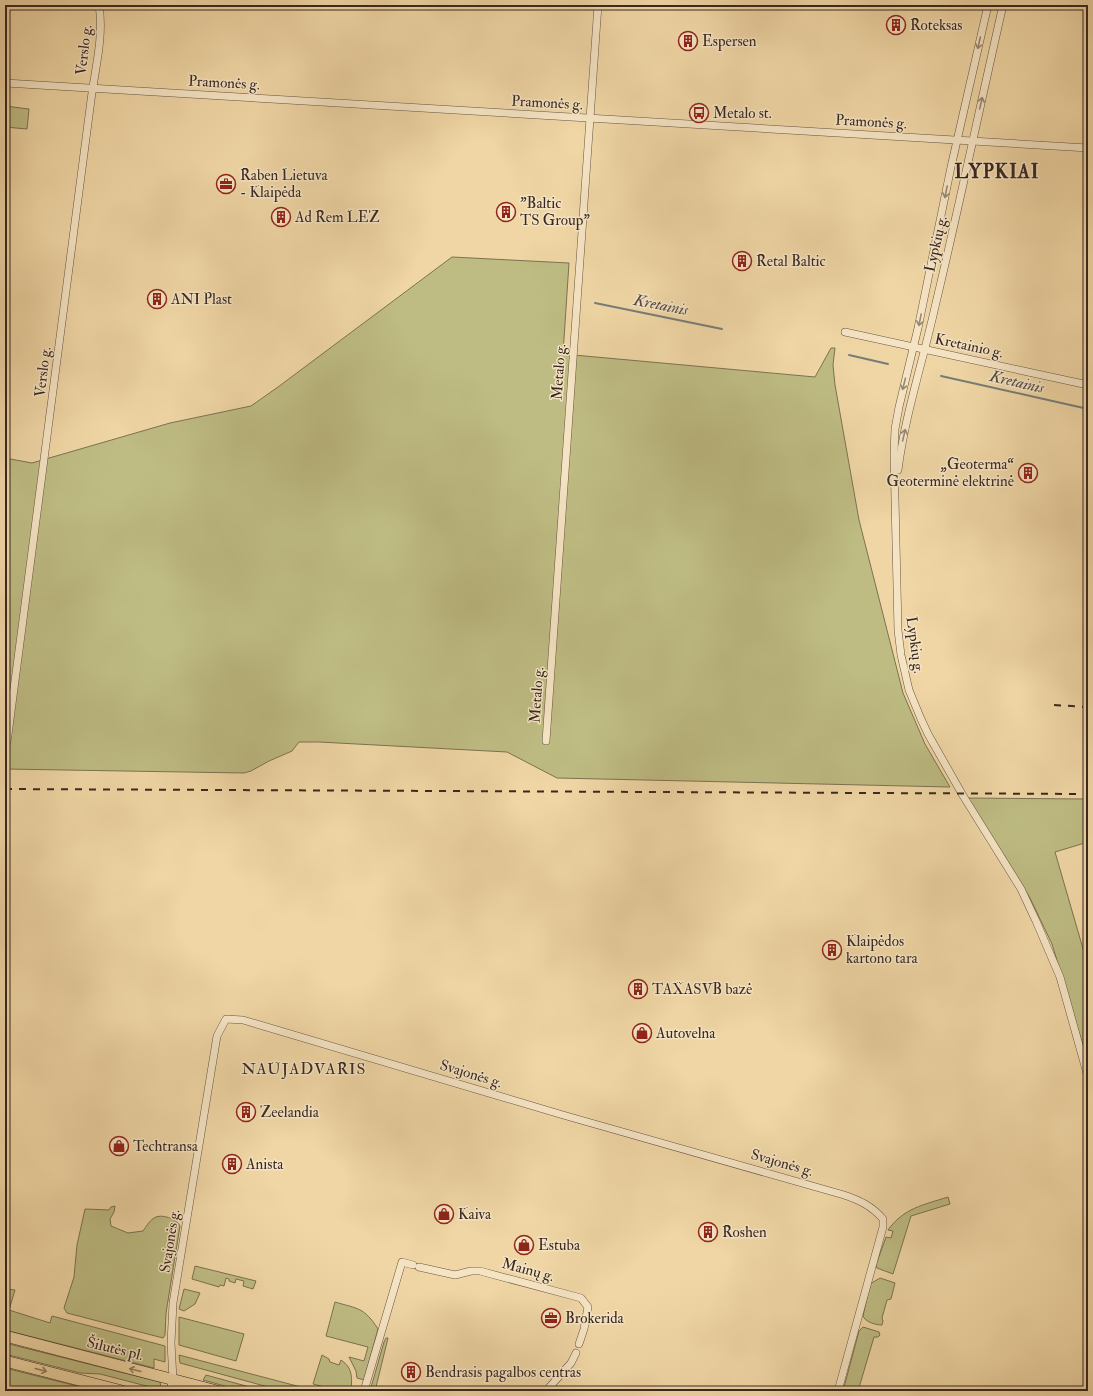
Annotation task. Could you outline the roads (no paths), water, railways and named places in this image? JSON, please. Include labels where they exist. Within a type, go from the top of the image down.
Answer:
[{"type":"main road","name":"Šilutės pl.","points":[[5,1336],[217,1391]]},
{"type":"main road","points":[[5,1361],[122,1391]]},
{"type":"street","name":"Verslo g.","points":[[8,742],[100,40],[102,20],[99,5]]},
{"type":"street","name":"Metalo g.","points":[[546,741],[598,5]]},
{"type":"street","name":"Lypkių g.","points":[[988,5],[957,140],[914,347],[902,392],[896,429],[894,455],[897,615],[899,643],[909,690],[920,719],[962,794],[1021,890],[1043,934],[1060,977],[1088,1077]]},
{"type":"street","name":"Lypkių g.","points":[[895,488],[900,455],[1003,5]]},
{"type":"street","name":"Pramonės g.","points":[[5,83],[1088,148]]},
{"type":"street","name":"Kretainio g.","points":[[845,332],[1088,385]]},
{"type":"street","name":"Svajonės g.","points":[[173,1379],[171,1342],[174,1303],[217,1036],[226,1019],[244,1020],[563,1115],[844,1195],[873,1208],[883,1219],[883,1227],[838,1391]]},
{"type":"street","name":"Mainų g.","points":[[364,1391],[402,1262],[455,1275],[470,1270],[480,1271],[582,1298],[588,1307],[584,1329],[579,1344]]},
{"type":"street","points":[[546,1391],[571,1363],[576,1353]]},
{"type":"street","points":[[172,1391],[173,1379]]},
{"type":"waterway","name":"Kretainis","points":[[595,303],[722,329]]},
{"type":"waterway","name":"Kretainis","points":[[849,355],[888,364]]},
{"type":"waterway","name":"Kretainis","points":[[941,376],[1088,409]]},
{"type":"railway","points":[[1054,705],[1088,707]]},
{"type":"railway","points":[[5,789],[1088,794]]},
{"type":"place","name":"Roteksas","points":[[896,25]]},
{"type":"place","name":"Espersen","points":[[688,41]]},
{"type":"place","name":"Metalo st.","points":[[699,113]]},
{"type":"place","name":"Raben Lietuva - Klaipėda","points":[[226,184]]},
{"type":"place","name":"\"Baltic TS Group\"","points":[[506,212]]},
{"type":"place","name":"Ad Rem LEZ","points":[[281,217]]},
{"type":"place","name":"Retal Baltic","points":[[742,261]]},
{"type":"place","name":"ANI Plast","points":[[157,299]]},
{"type":"place","name":"„Geoterma“ Geoterminė elektrinė","points":[[1028,473]]},
{"type":"place","name":"Klaipėdos kartono tara","points":[[832,950]]},
{"type":"place","name":"TAXASVB bazė","points":[[638,989]]},
{"type":"place","name":"Autovelna","points":[[642,1033]]},
{"type":"place","name":"Zeelandia","points":[[246,1112]]},
{"type":"place","name":"Techtransa","points":[[119,1146]]},
{"type":"place","name":"Anista","points":[[232,1164]]},
{"type":"place","name":"Kaiva","points":[[444,1214]]},
{"type":"place","name":"Roshen","points":[[708,1232]]},
{"type":"place","name":"Estuba","points":[[524,1245]]},
{"type":"place","name":"Brokerida","points":[[551,1318]]},
{"type":"place","name":"Bendrasis pagalbos centras","points":[[411,1372]]},
{"type":"district","name":"LYPKIAI","points":[[997,172]]},
{"type":"district","name":"NAUJADVARIS","points":[[304,1069]]}]
